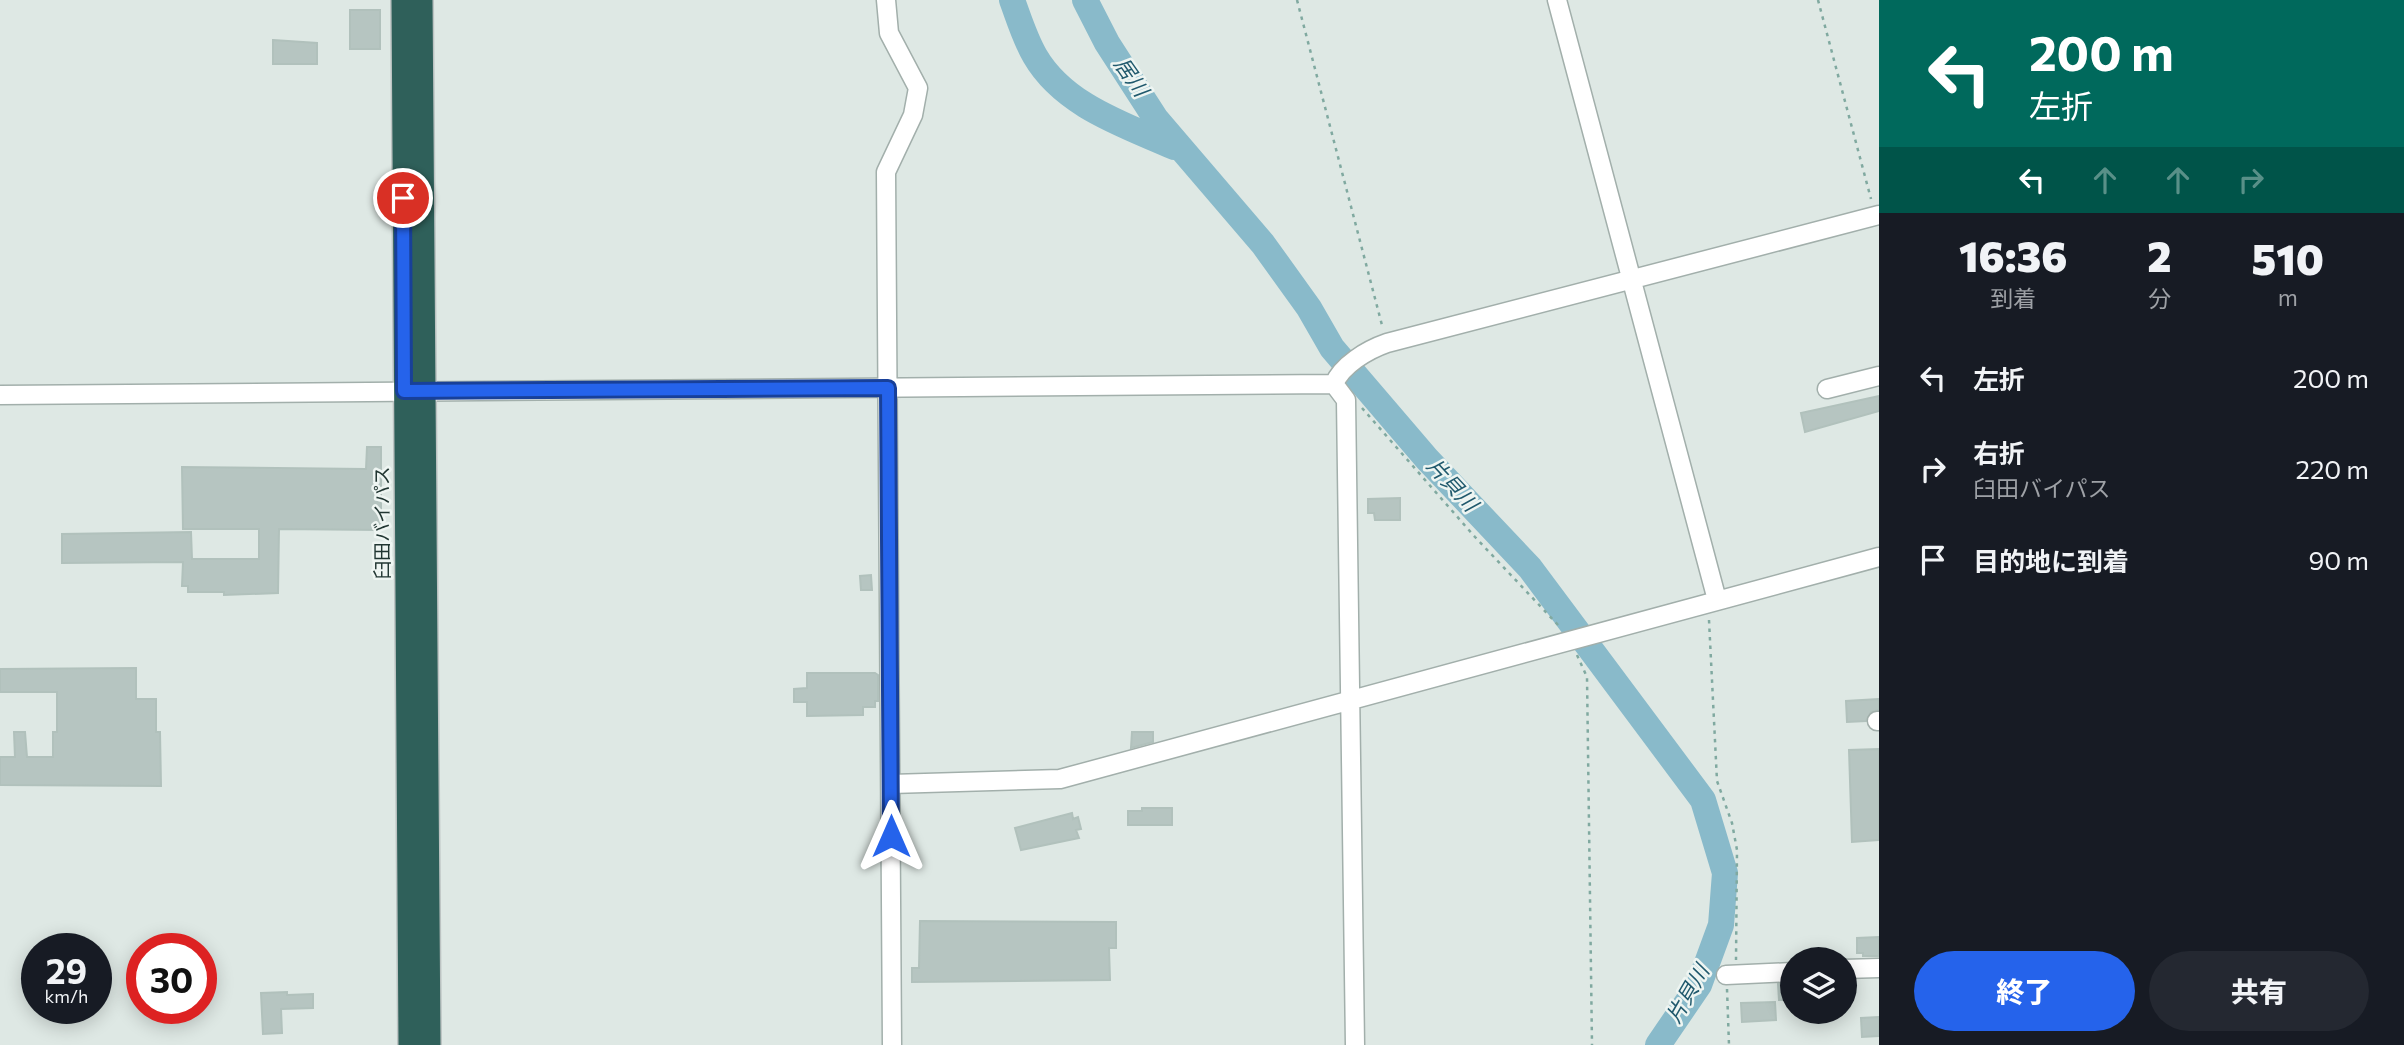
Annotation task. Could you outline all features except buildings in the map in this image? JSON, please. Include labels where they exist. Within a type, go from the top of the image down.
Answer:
[{"type":"highway","name":"臼田バイパス","points":[[401,0],[414,391],[430,1045]]},
{"type":"highway","name":"臼田バイパス","points":[[409,1045],[414,391],[422,0]]},
{"type":"street","points":[[886,0],[889,33],[919,88],[914,115],[886,172],[892,1045]]},
{"type":"street","points":[[1558,0],[1713,601]]},
{"type":"street","points":[[0,395],[888,388],[1336,380],[1360,357],[1387,343],[1878,218]]},
{"type":"street","points":[[1827,389],[1879,376]]},
{"type":"street","points":[[1336,380],[1346,400],[1355,1045]]},
{"type":"street","points":[[891,784],[1060,779],[1879,557]]},
{"type":"street","points":[[1857,969],[1879,968]]},
{"type":"street","points":[[1731,974],[1780,972]]},
{"type":"path","points":[[1297,0],[1387,343]]},
{"type":"path","points":[[1818,0],[1878,218]]},
{"type":"path","points":[[1359,405],[1475,537],[1564,631],[1585,667],[1592,1045]]},
{"type":"path","points":[[1713,601],[1717,781],[1732,823],[1737,850],[1729,1045]]},
{"type":"waterway","name":"片貝川","points":[[1012,0],[1035,56],[1062,88],[1097,112],[1174,147]]},
{"type":"waterway","name":"片貝川","points":[[1085,0],[1107,43],[1156,119],[1263,244],[1309,308],[1332,348],[1427,459],[1530,568],[1703,800],[1725,873],[1721,925],[1699,985],[1658,1045]]},
{"type":"route","points":[[403,198],[404,391],[888,388],[891,836]]},
{"type":"water label","name":"居川","points":[[1131,77]]}]
